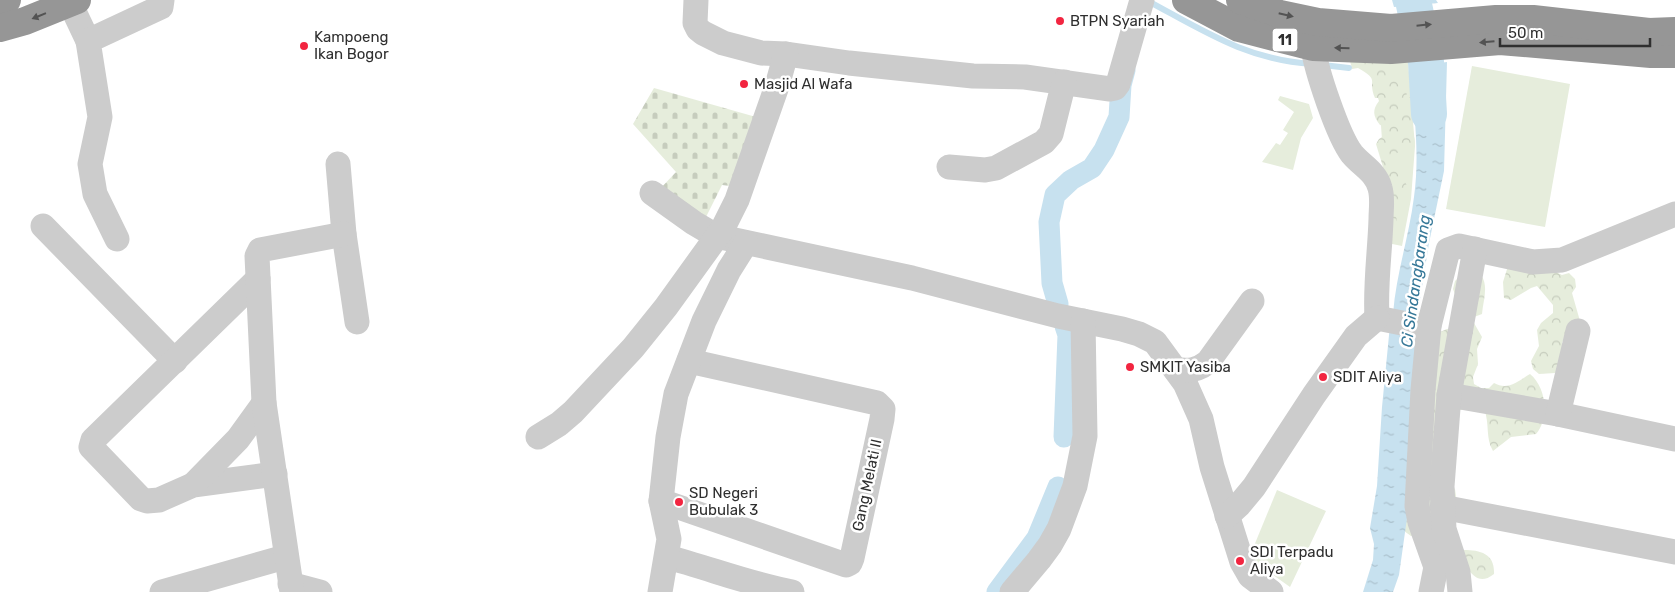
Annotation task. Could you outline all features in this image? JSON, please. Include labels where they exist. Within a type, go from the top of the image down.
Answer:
[{"type":"highway","points":[[0,2],[7,0]]},
{"type":"highway","name":"11","points":[[1186,0],[1240,28],[1313,47],[1456,33],[1500,41],[1651,54],[1674,37]]},
{"type":"highway","name":"11","points":[[1240,0],[1280,14],[1391,39]]},
{"type":"highway","points":[[0,28],[25,22],[74,1]]},
{"type":"street","points":[[88,41],[161,7],[162,0]]},
{"type":"street","points":[[696,0],[695,23],[698,29],[723,43],[739,48],[762,53],[786,54],[849,63],[973,76],[1025,77],[1102,89],[1115,88],[1118,84],[1142,0]]},
{"type":"street","points":[[74,1],[88,41],[100,117],[90,164],[95,194],[117,239]]},
{"type":"street","points":[[1313,47],[1316,66],[1344,141],[1353,155],[1377,178],[1380,189],[1381,230],[1375,295],[1384,319]]},
{"type":"street","points":[[538,437],[566,418],[633,348],[666,307],[729,217],[738,200],[786,54]]},
{"type":"street","points":[[949,167],[985,170],[996,168],[1044,142],[1051,134],[1064,82]]},
{"type":"street","points":[[338,164],[344,234],[357,322]]},
{"type":"street","points":[[652,193],[716,236],[912,278],[1058,316],[1131,331],[1156,342],[1190,391],[1201,419],[1212,467],[1245,569],[1250,576],[1271,592]]},
{"type":"street","points":[[1431,592],[1436,568],[1420,522],[1418,506],[1423,390],[1423,326],[1448,250],[1458,246],[1533,262],[1562,260],[1675,214]]},
{"type":"street","points":[[43,226],[175,361]]},
{"type":"street","points":[[320,592],[291,588],[285,556],[264,403],[257,256],[260,250],[344,234]]},
{"type":"street","points":[[660,592],[669,539],[661,501],[668,437],[676,394],[704,321],[729,270],[746,243]]},
{"type":"street","points":[[1460,592],[1458,572],[1444,529],[1442,486],[1449,395],[1475,249]]},
{"type":"street","points":[[258,279],[93,440],[91,447],[141,499],[148,501],[159,500],[193,485],[275,474]]},
{"type":"street","points":[[1175,369],[1194,370],[1208,362],[1252,302]]},
{"type":"street","points":[[1227,516],[1254,487],[1314,395],[1356,336],[1384,319],[1423,326]]},
{"type":"street","points":[[1012,592],[1050,545],[1059,528],[1075,486],[1085,436],[1083,321]]},
{"type":"street","points":[[1558,414],[1578,331]]},
{"type":"street","name":"Gang Melati II","points":[[661,501],[846,565],[850,563],[852,558],[882,419],[883,409],[877,404],[689,361]]},
{"type":"street","points":[[1449,395],[1558,414],[1675,439]]},
{"type":"street","points":[[193,485],[238,439],[264,403]]},
{"type":"street","points":[[1442,507],[1675,552]]},
{"type":"street","points":[[162,592],[285,556]]},
{"type":"street","points":[[667,557],[709,568],[765,587],[792,592]]},
{"type":"green space","points":[[1350,61],[1379,62],[1379,65],[1387,62],[1391,63],[1405,85],[1407,96],[1414,100],[1415,114],[1410,124],[1415,140],[1414,147],[1409,154],[1396,153],[1399,160],[1400,175],[1407,186],[1405,191],[1397,192],[1402,208],[1396,216],[1397,221],[1393,223],[1392,241],[1383,167],[1376,144],[1389,128],[1388,126],[1380,125],[1376,119],[1374,110],[1379,101],[1378,98],[1375,98],[1371,78],[1358,68],[1352,69]]},
{"type":"green space","points":[[1408,61],[1415,146],[1411,199],[1402,246],[1373,240],[1384,169],[1378,82],[1356,64]]},
{"type":"green space","points":[[1472,66],[1570,84],[1545,227],[1446,209]]},
{"type":"green space","points":[[654,88],[756,117],[738,187],[722,185],[705,219],[659,190],[676,172],[633,124]]},
{"type":"green space","points":[[1280,96],[1309,104],[1313,118],[1301,138],[1293,170],[1262,162],[1276,143],[1280,145],[1288,133],[1283,130],[1294,112],[1278,100]]},
{"type":"green space","points":[[1508,266],[1556,272],[1562,275],[1569,273],[1575,279],[1576,287],[1572,293],[1580,321],[1565,336],[1562,343],[1567,356],[1555,373],[1539,374],[1533,369],[1531,361],[1539,346],[1537,330],[1541,323],[1553,313],[1553,305],[1537,286],[1511,300],[1504,298],[1503,282]]},
{"type":"green space","points":[[1481,275],[1485,284],[1485,294],[1482,314],[1474,317],[1474,323],[1482,337],[1477,349],[1478,364],[1473,377],[1474,384],[1481,388],[1489,388],[1494,383],[1508,386],[1530,374],[1540,387],[1544,403],[1543,420],[1536,434],[1511,437],[1493,451],[1489,441],[1484,409],[1460,410],[1450,485],[1455,489],[1457,503],[1452,509],[1458,544],[1464,550],[1486,554],[1492,562],[1494,574],[1485,579],[1475,577],[1466,567],[1421,535],[1411,536],[1404,531],[1440,332],[1455,328],[1456,297],[1453,289],[1455,281],[1460,276]]},
{"type":"green space","points":[[1277,490],[1326,511],[1290,587],[1249,558]]},
{"type":"water","points":[[1392,0],[1436,0],[1438,3],[1394,7]]},
{"type":"water","points":[[1447,62],[1444,171],[1429,243],[1417,319],[1393,314],[1416,181],[1416,132],[1410,67]]},
{"type":"water","points":[[1390,325],[1424,332],[1408,511],[1399,575],[1393,592],[1363,592],[1373,560],[1374,544],[1370,528],[1377,486]]},
{"type":"waterway","name":"Ci Sindangbarang","points":[[1413,0],[1426,62],[1429,114]]},
{"type":"waterway","points":[[1148,1],[1207,33],[1246,50],[1267,57],[1312,64]]},
{"type":"waterway","points":[[1323,65],[1349,68]]},
{"type":"waterway","points":[[1058,304],[1052,283],[1049,222],[1055,195],[1071,180],[1092,168],[1104,150],[1119,117],[1121,85],[1125,70]]},
{"type":"waterway","points":[[1064,437],[1068,335],[1065,326]]},
{"type":"waterway","points":[[997,592],[1037,538],[1058,487]]},
{"type":"place","name":"BTPN Syariah","points":[[1060,21]]},
{"type":"place","name":"Kampoeng Ikan Bogor","points":[[304,46]]},
{"type":"place","name":"Masjid Al Wafa","points":[[744,84]]},
{"type":"place","name":"SMKIT Yasiba","points":[[1130,367]]},
{"type":"place","name":"SDIT Aliya","points":[[1323,377]]},
{"type":"place","name":"SD Negeri Bubulak 3","points":[[679,502]]},
{"type":"place","name":"SDI Terpadu Aliya","points":[[1240,561]]}]
